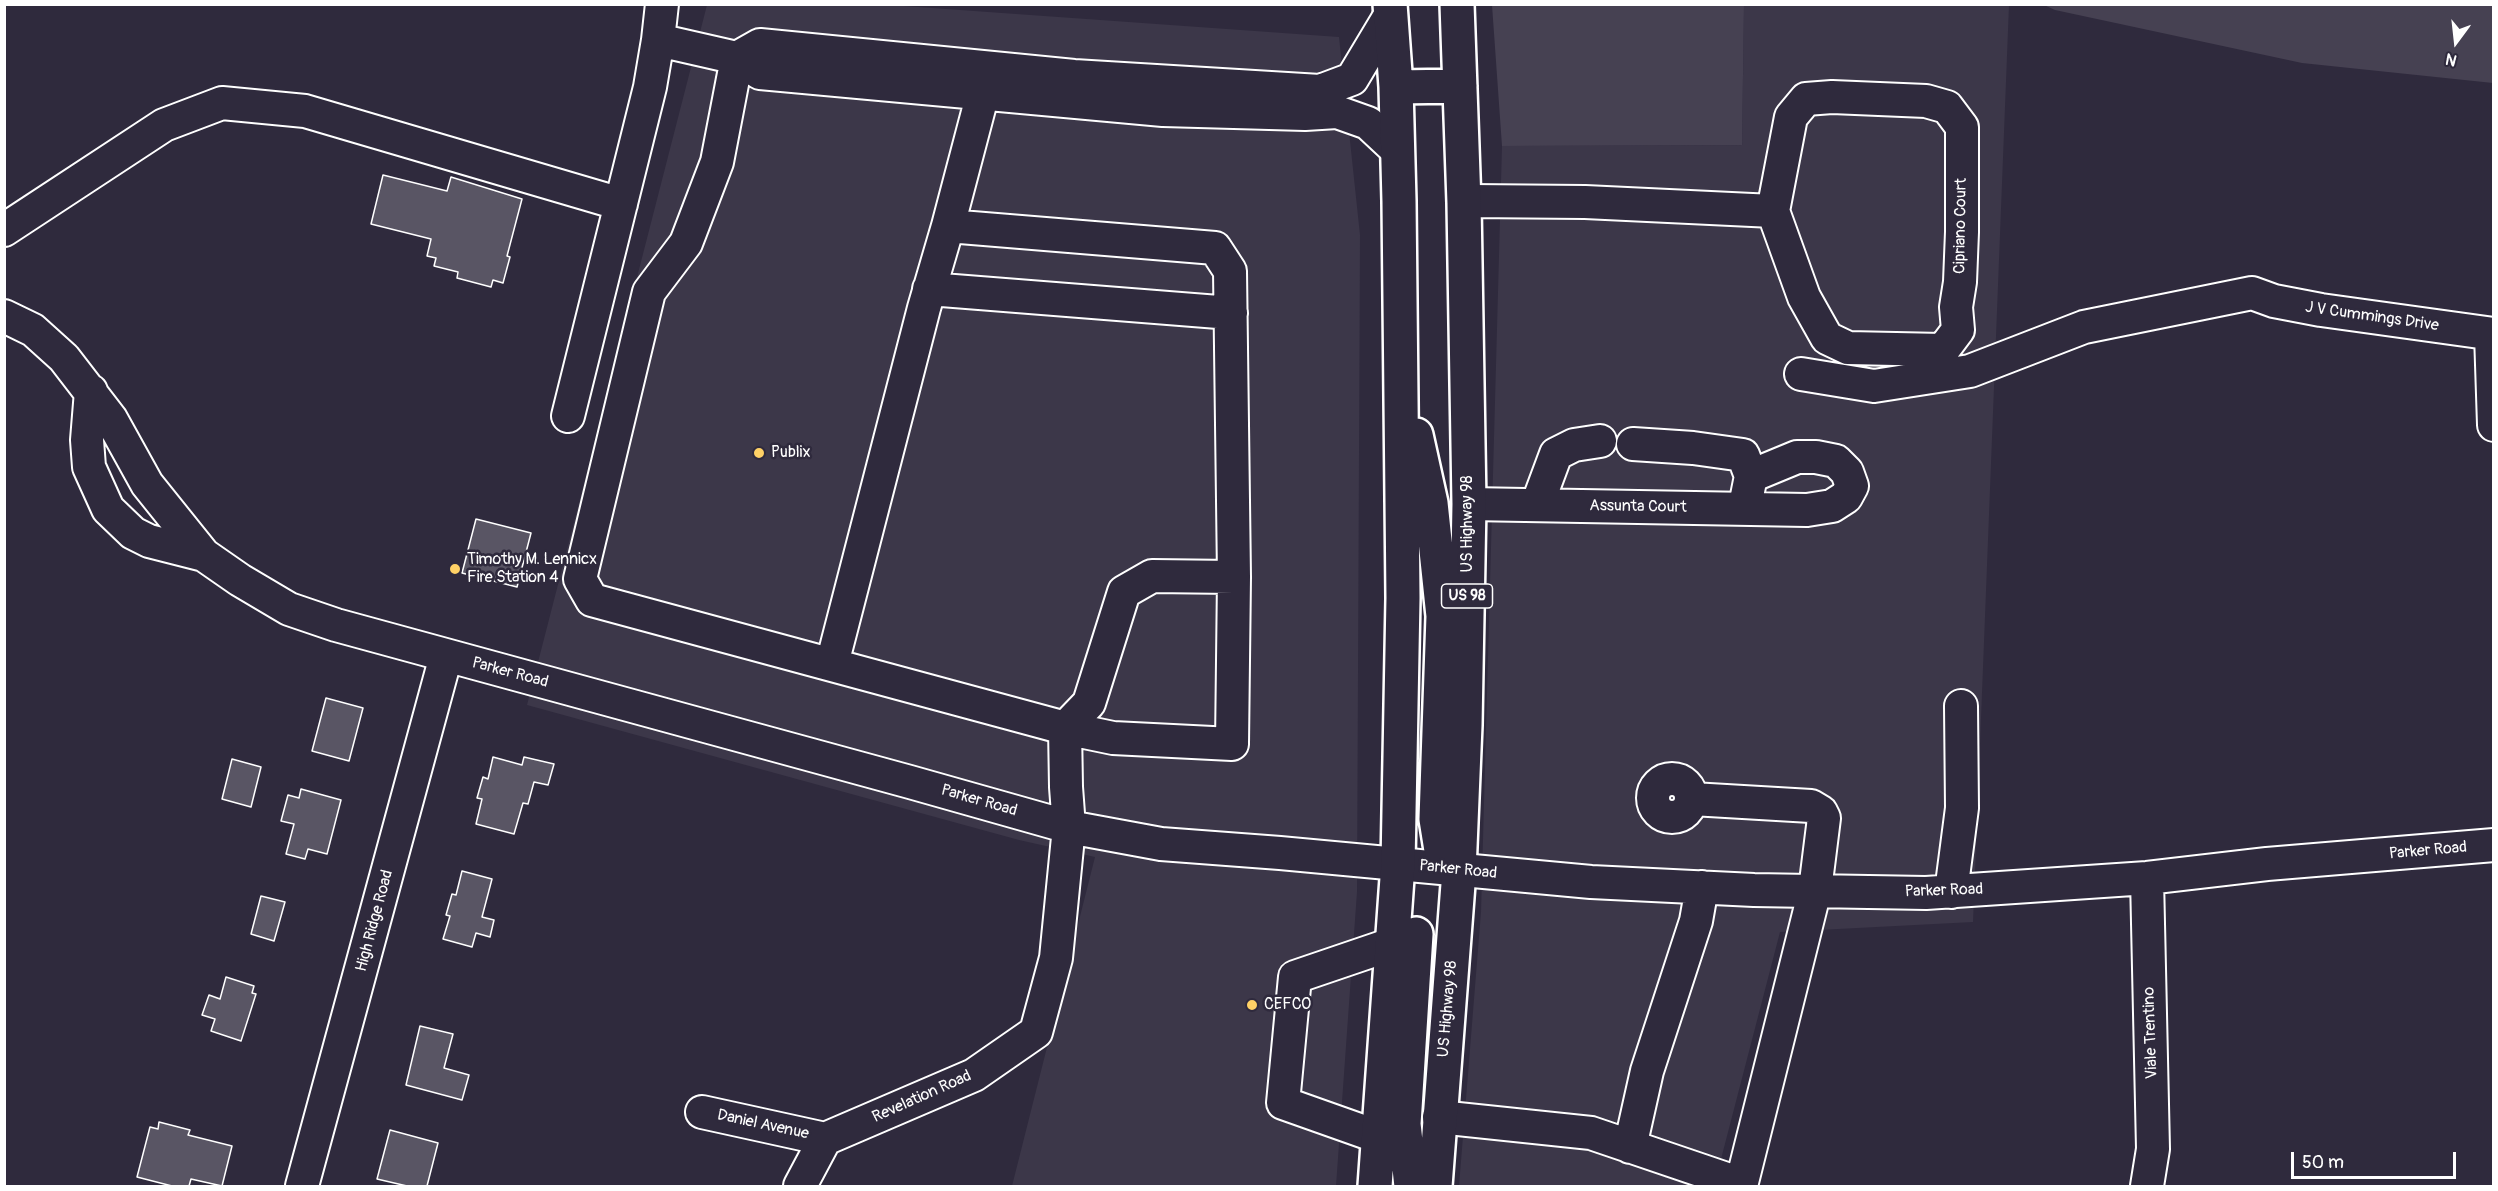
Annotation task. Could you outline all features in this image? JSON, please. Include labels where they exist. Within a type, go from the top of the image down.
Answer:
[{"type":"main road","name":"US Highway 98","points":[[1435,1186],[1459,871],[1469,504],[1464,203],[1457,4]]},
{"type":"main road","points":[[1375,1186],[1398,864],[1403,598],[1398,151],[1390,9]]},
{"type":"main road","points":[[1396,87],[1460,86]]},
{"type":"main road","points":[[1401,369],[1431,503],[1443,616],[1436,819],[1441,850],[1459,871]]},
{"type":"main road","points":[[1398,864],[1416,890],[1417,919],[1404,1124],[1411,1186]]},
{"type":"street","points":[[568,416],[650,87],[662,4]]},
{"type":"street","points":[[1320,91],[1352,79],[1390,9]]},
{"type":"street","points":[[658,40],[737,58],[760,45],[984,79],[1163,110],[1305,114],[1337,112],[1368,123],[1398,151]]},
{"type":"street","points":[[737,58],[717,162],[686,243],[649,292],[580,579],[592,600],[1065,728],[1113,738],[1232,744],[1234,577],[1230,271],[1215,248],[948,226]]},
{"type":"street","points":[[984,79],[1074,76],[1320,91],[1396,87]]},
{"type":"street","points":[[832,664],[929,289],[948,226],[984,79]]},
{"type":"street","name":"Cipriano Court","points":[[1880,97],[1926,101],[1947,107],[1962,127],[1962,232],[1960,282],[1956,307],[1958,330],[1943,350],[1848,348],[1827,338],[1804,297],[1773,211],[1791,117],[1806,99],[1880,97]]},
{"type":"street","points":[[4,230],[164,125],[222,103],[305,111],[621,204]]},
{"type":"street","points":[[1464,203],[1470,201],[1585,202],[1773,211]]},
{"type":"street","points":[[929,289],[1231,313]]},
{"type":"street","name":"J V Cummings Drive","points":[[1801,374],[1874,386],[1970,371],[2084,327],[2252,293],[2274,301],[2321,310],[2492,334]]},
{"type":"street","points":[[4,316],[33,330],[64,358],[111,419],[157,498],[204,555]]},
{"type":"street","points":[[2492,334],[2493,425]]},
{"type":"street","points":[[91,391],[87,440],[89,467],[108,509],[133,533],[149,541],[204,555]]},
{"type":"street","points":[[1537,505],[1556,453],[1574,445],[1600,441]]},
{"type":"street","points":[[1633,444],[1743,455],[1751,476],[1745,509]]},
{"type":"street","name":"Assunta Court","points":[[1469,504],[1807,510],[1832,506],[1846,497],[1852,486],[1847,472],[1836,461],[1816,457],[1797,457],[1751,476]]},
{"type":"street","points":[[93,477],[135,463]]},
{"type":"street","name":"Parker Road","points":[[204,555],[289,609],[336,625],[888,775],[1070,827],[1161,844],[1591,882],[1702,887],[1951,892],[2147,878],[2267,864],[2493,845]]},
{"type":"street","points":[[1065,728],[1089,703],[1124,592],[1152,576],[1234,577]]},
{"type":"street","name":"High Ridge Road","points":[[302,1186],[447,656]]},
{"type":"street","points":[[1951,892],[1962,808],[1961,706]]},
{"type":"street","name":"Revelation Road","points":[[825,1139],[974,1075],[1036,1032],[1056,958],[1070,827],[1066,787],[1065,728]]},
{"type":"street","points":[[1439,1117],[1591,1133],[1741,1185],[1815,890],[1824,818],[1821,812],[1811,807],[1692,799]]},
{"type":"street","name":"Viale Trentino","points":[[2147,878],[2153,1068],[2153,1149],[2147,1186]]},
{"type":"street","points":[[1630,1147],[1647,1071],[1696,921],[1702,887]]},
{"type":"street","points":[[1378,1137],[1283,1103],[1295,977],[1392,944]]},
{"type":"street","name":"Daniel Avenue","points":[[702,1112],[825,1139]]},
{"type":"street","points":[[800,1186],[825,1139]]},
{"type":"shaded area","points":[[707,5],[890,5],[1339,37],[1360,235],[1357,892],[1336,1186],[1012,1186],[1095,857],[1019,840],[527,705]]},
{"type":"shaded area","points":[[1492,5],[1744,5],[1742,145],[1502,146]]},
{"type":"shaded area","points":[[1744,5],[2009,5],[1973,922],[1780,932],[1714,1186],[1459,1186],[1481,912],[1502,146],[1742,145]]},
{"type":"shaded area","points":[[2044,5],[2493,5],[2493,83],[2302,63],[2055,10]]},
{"type":"building","points":[[383,175],[447,191],[451,177],[522,199],[507,256],[510,257],[503,283],[493,280],[491,287],[457,278],[458,272],[434,266],[436,258],[427,256],[431,239],[371,224]]},
{"type":"building","points":[[476,519],[531,533],[517,587],[462,573]]},
{"type":"building","points":[[326,698],[363,708],[349,761],[312,751]]},
{"type":"building","points":[[493,757],[522,765],[524,757],[554,764],[548,785],[534,782],[528,804],[523,803],[514,834],[476,824],[482,799],[477,798],[483,777],[488,779]]},
{"type":"building","points":[[232,759],[261,767],[251,807],[222,799]]},
{"type":"building","points":[[301,789],[341,800],[327,854],[308,849],[305,859],[286,854],[294,824],[281,821],[288,795],[299,798]]},
{"type":"building","points":[[462,871],[492,879],[482,917],[494,920],[490,937],[476,933],[472,947],[443,939],[450,916],[446,915],[452,894],[456,895]]},
{"type":"building","points":[[261,896],[285,902],[274,941],[251,934]]},
{"type":"building","points":[[226,977],[254,986],[252,993],[256,994],[241,1041],[211,1031],[215,1019],[202,1015],[209,995],[220,999]]},
{"type":"building","points":[[420,1026],[453,1034],[444,1068],[469,1075],[462,1100],[406,1085]]},
{"type":"building","points":[[159,1122],[190,1130],[188,1135],[232,1146],[222,1186],[191,1179],[189,1186],[172,1186],[137,1177],[150,1127],[158,1129]]},
{"type":"building","points":[[390,1130],[438,1143],[427,1186],[407,1186],[377,1179]]},
{"type":"place","name":"Publix","points":[[759,453]]},
{"type":"place","name":"Timothy M. Lennicx Fire Station 4","points":[[455,569]]},
{"type":"place","name":"CEFCO","points":[[1252,1005]]}]
